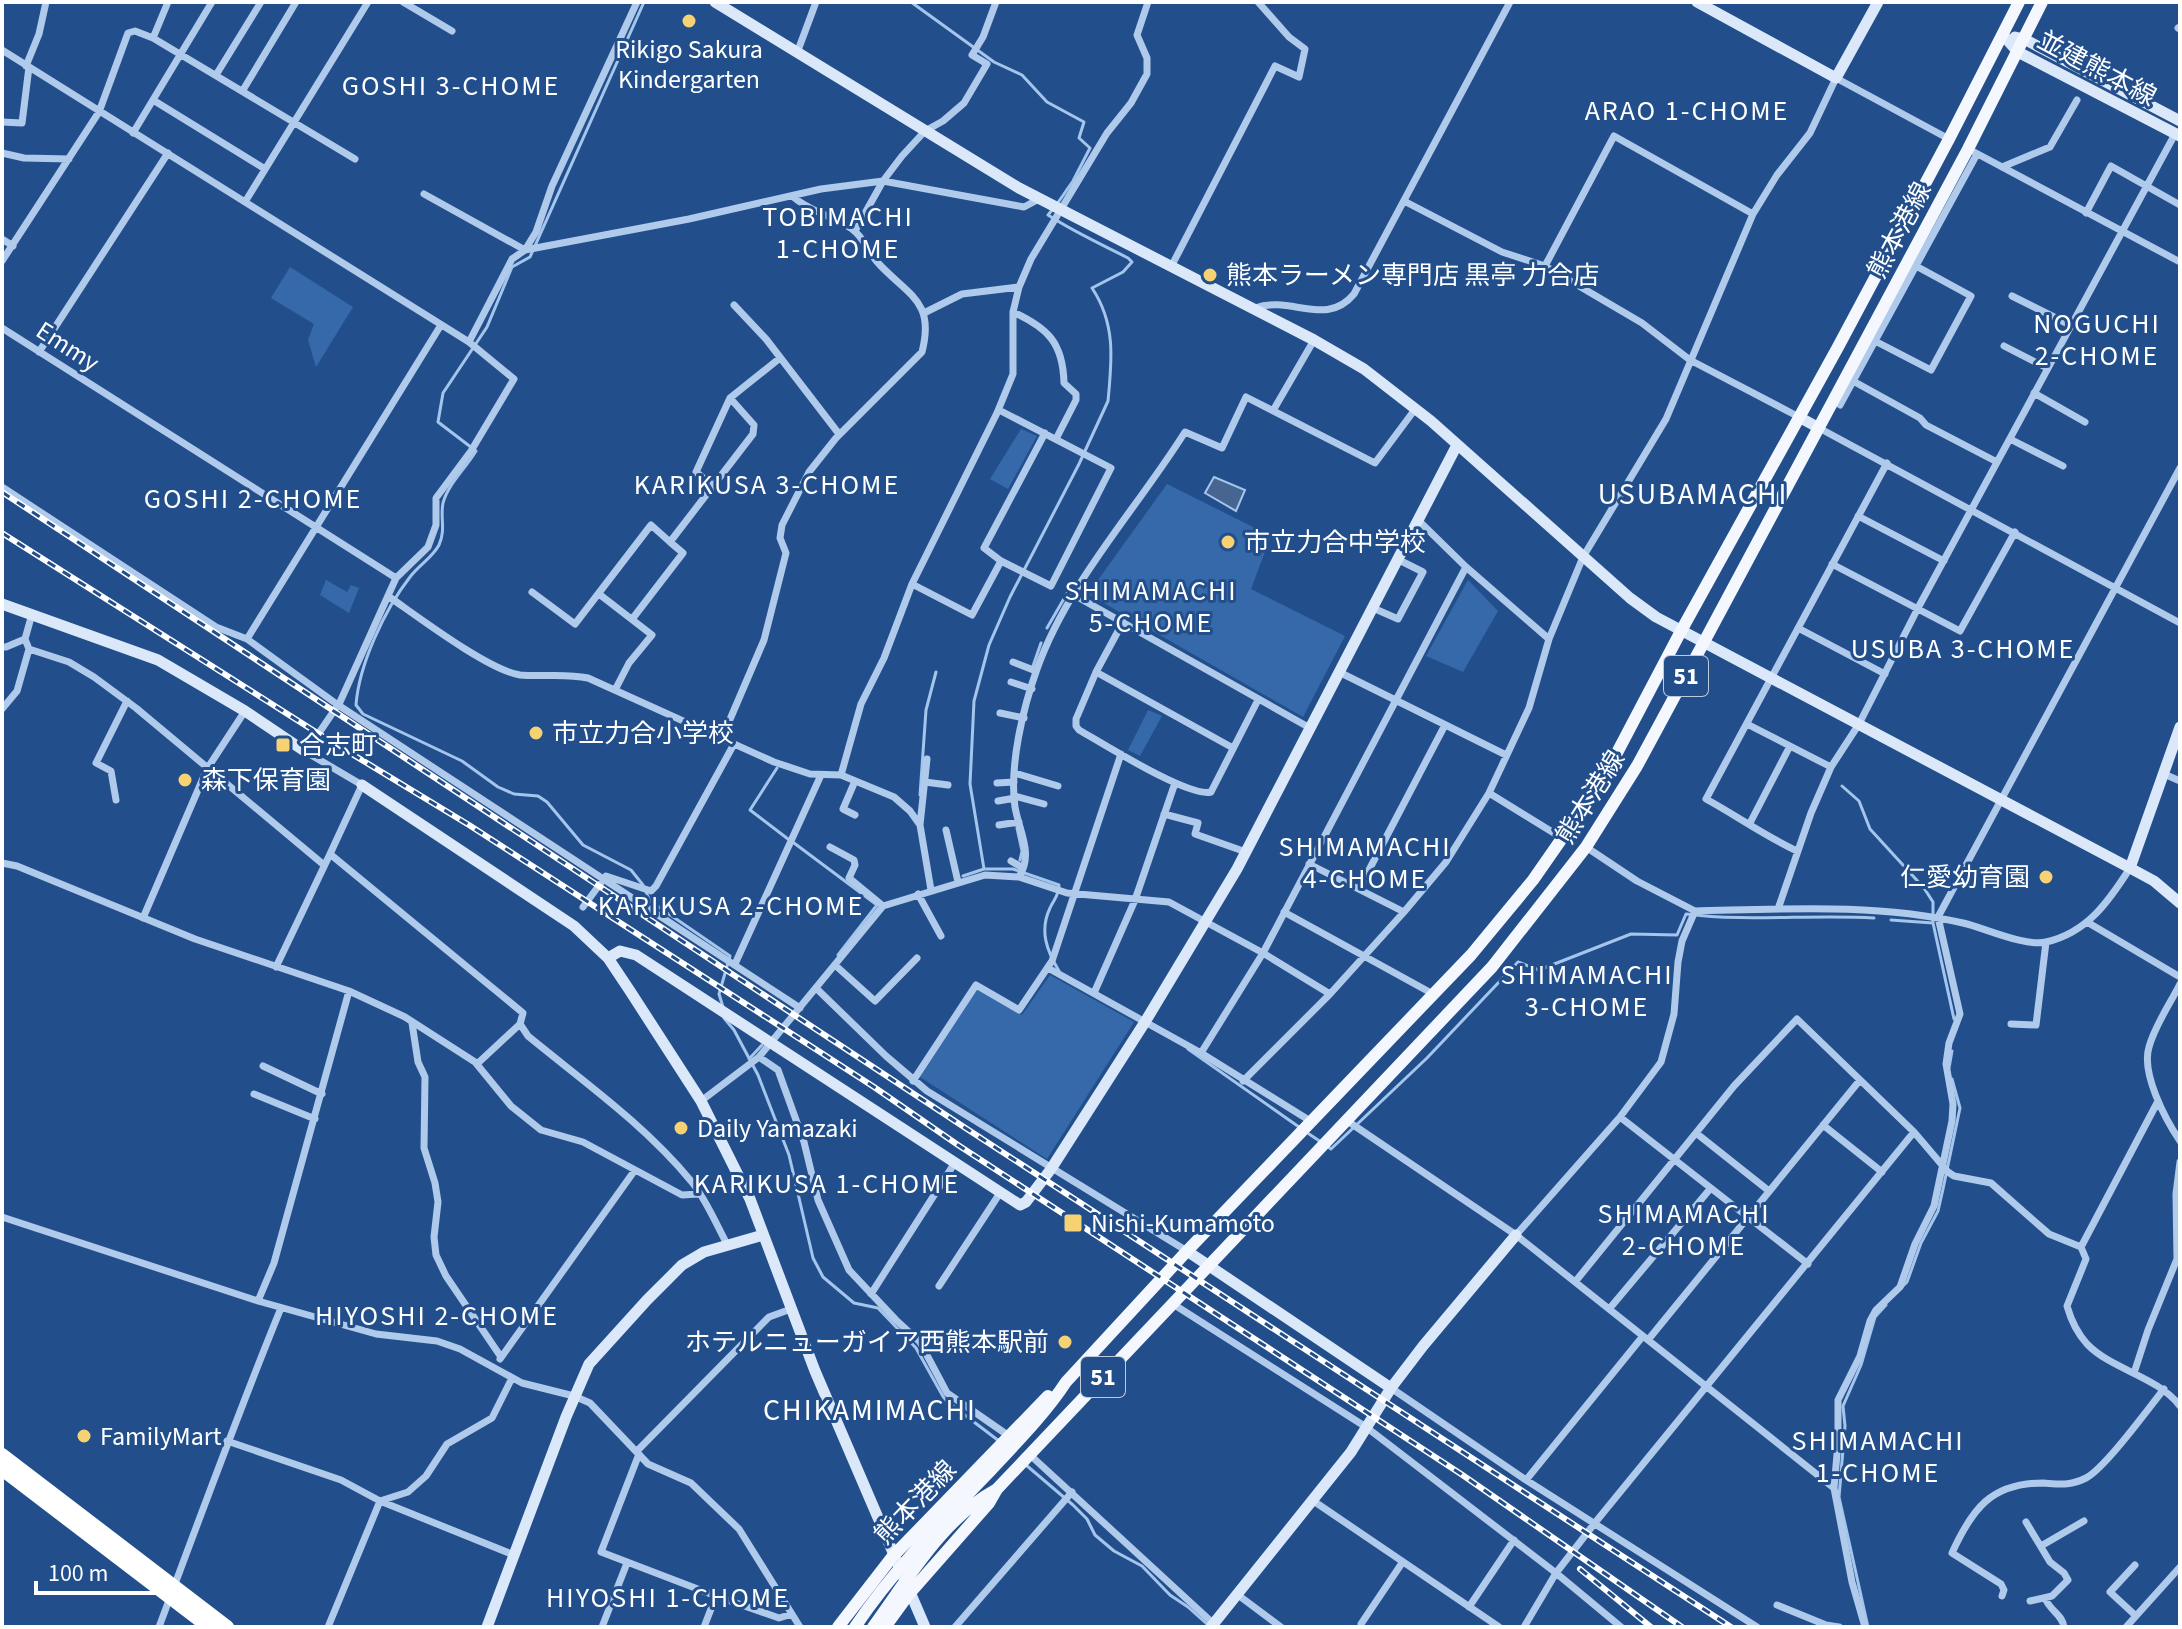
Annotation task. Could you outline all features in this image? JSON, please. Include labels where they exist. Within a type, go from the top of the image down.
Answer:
[{"type":"highway","points":[[2,1455],[173,1593],[209,1627]]},
{"type":"highway","points":[[2,1469],[173,1593],[227,1627]]},
{"type":"main road","name":"熊本港線","points":[[855,1627],[899,1569],[1034,1423],[1066,1382],[1503,918],[1562,838],[1609,768],[1949,139],[2019,2]]},
{"type":"main road","name":"熊本港線","points":[[873,1627],[989,1503],[997,1489],[1029,1454],[1492,967],[1586,847],[1637,766],[1819,428],[1973,152],[2042,2]]},
{"type":"main road","name":"熊本港線","points":[[838,1627],[893,1556],[1048,1395],[1066,1382]]},
{"type":"main road","name":"熊本港線","points":[[885,1627],[907,1588]]},
{"type":"street","points":[[2,122],[22,123],[27,66],[46,2]]},
{"type":"street","points":[[153,38],[168,2]]},
{"type":"street","points":[[133,133],[212,2]]},
{"type":"street","points":[[216,75],[261,2]]},
{"type":"street","points":[[243,90],[296,2]]},
{"type":"street","points":[[245,202],[368,2]]},
{"type":"street","points":[[403,2],[452,31]]},
{"type":"street","points":[[525,250],[536,232],[552,186],[637,2]]},
{"type":"street","points":[[715,2],[1039,199],[1314,340],[1364,369],[1416,408],[1641,608],[2154,881],[2180,903]]},
{"type":"street","points":[[797,53],[816,2]]},
{"type":"street","points":[[855,231],[883,181],[925,131],[964,103],[987,64],[972,55],[983,37],[996,2]]},
{"type":"street","points":[[841,775],[861,704],[884,658],[912,584],[999,410],[1013,372],[1013,312],[1031,259],[1107,133],[1131,103],[1147,74],[1147,58],[1137,35],[1148,2]]},
{"type":"street","points":[[1171,267],[1275,66],[1299,77],[1305,49],[1289,37],[1258,2]]},
{"type":"street","points":[[1253,309],[1281,304],[1322,311],[1339,309],[1354,294],[1510,2]]},
{"type":"street","points":[[1697,2],[1949,139]]},
{"type":"street","points":[[1243,1081],[1330,994],[1404,912],[1446,862],[1489,793],[1529,708],[1549,639],[1583,557],[1666,419],[1753,214],[1777,175],[1810,133],[1878,2]]},
{"type":"street","points":[[2,261],[99,112],[128,33],[135,31],[153,38],[355,159]]},
{"type":"street","name":"並建熊本線","points":[[2003,35],[2024,39],[2180,121]]},
{"type":"street","name":"並建熊本線","points":[[2003,35],[2018,52],[2177,135]]},
{"type":"street","points":[[2,50],[469,342],[514,379],[471,451],[436,498],[436,525],[428,547],[396,578],[338,705],[306,752]]},
{"type":"street","points":[[153,100],[265,169]]},
{"type":"street","points":[[2002,167],[2050,147],[2077,100]]},
{"type":"street","points":[[1778,909],[1797,851],[1831,767],[1859,724],[2070,325],[2177,135]]},
{"type":"street","points":[[1545,266],[1614,136],[1753,214]]},
{"type":"street","points":[[1840,405],[1916,266],[1973,152],[2180,262]]},
{"type":"street","points":[[2,153],[24,158],[69,159]]},
{"type":"street","points":[[39,352],[168,153]]},
{"type":"street","points":[[2086,213],[2111,166],[2180,205]]},
{"type":"street","points":[[469,342],[512,259],[525,250],[792,196],[883,181],[1024,207],[1039,199]]},
{"type":"street","points":[[424,194],[525,250]]},
{"type":"street","points":[[722,738],[764,640],[786,553],[780,538],[782,525],[809,472],[839,434],[922,352],[927,332],[924,313],[905,286],[879,264],[855,231],[801,204],[792,196]]},
{"type":"street","points":[[1404,201],[1502,252],[1545,266],[1642,323],[1690,360],[1887,463],[2180,623]]},
{"type":"street","points":[[2,239],[13,246]]},
{"type":"street","points":[[1875,341],[1931,370],[1938,358],[1971,296],[1916,266]]},
{"type":"street","points":[[924,313],[962,294],[1019,287]]},
{"type":"street","points":[[2012,296],[2070,325]]},
{"type":"street","points":[[734,305],[839,434]]},
{"type":"street","points":[[1013,312],[1048,333],[1059,349],[1064,383],[1076,394],[1076,400],[1056,439]]},
{"type":"street","points":[[247,639],[441,325]]},
{"type":"street","name":"Emmy","points":[[2,328],[396,578]]},
{"type":"street","points":[[1274,409],[1314,340]]},
{"type":"street","points":[[2004,346],[2047,368]]},
{"type":"street","points":[[713,486],[696,472],[730,398],[780,358]]},
{"type":"street","points":[[1853,381],[1920,418],[1926,425],[1997,462]]},
{"type":"street","points":[[2034,393],[2085,422]]},
{"type":"street","points":[[1019,877],[1027,853],[1019,822],[1014,778],[1036,671],[1061,615],[1185,432],[1222,448],[1246,397],[1375,463],[1416,408]]},
{"type":"street","points":[[670,542],[753,434],[754,425],[730,398]]},
{"type":"street","points":[[999,410],[1045,433],[1111,468],[1051,586],[1001,561],[984,548],[1045,433]]},
{"type":"street","points":[[2010,439],[2063,466]]},
{"type":"street","points":[[608,958],[620,951],[636,955],[954,1164],[1020,1205],[1026,1202],[1051,1169],[1207,922],[1457,445]]},
{"type":"street","points":[[1797,851],[1762,834],[1750,823],[1706,799],[1887,463]]},
{"type":"street","points":[[1865,1627],[1852,1582],[1834,1488],[1838,1400],[1860,1356],[1870,1321],[1904,1278],[1915,1244],[1934,1206],[1945,1168],[1953,1104],[1946,1064],[1949,1043],[1960,1014],[1938,917],[2180,468]]},
{"type":"street","points":[[2,487],[216,627],[247,639],[338,705],[800,1008]]},
{"type":"street","points":[[1858,516],[1944,561]]},
{"type":"street","points":[[1417,519],[1466,567],[1549,639]]},
{"type":"street","points":[[532,592],[575,624],[651,525],[683,553],[633,618]]},
{"type":"street","points":[[1832,564],[1960,631],[2015,532]]},
{"type":"street","points":[[1373,608],[1398,619],[1423,572],[1397,559]]},
{"type":"street","points":[[912,584],[972,615],[1001,561]]},
{"type":"street","points":[[1201,1053],[1263,953],[1466,567]]},
{"type":"street","points":[[599,594],[652,635],[629,663],[615,690]]},
{"type":"street","points":[[1074,595],[1310,728]]},
{"type":"street","points":[[388,596],[443,634],[504,670],[520,675],[588,678],[774,762],[805,773],[841,775],[855,781],[902,802],[920,825]]},
{"type":"street","points":[[2,604],[158,660],[362,785],[574,926],[608,958],[701,1101],[728,1152],[925,1627]]},
{"type":"street","points":[[2,709],[17,691],[29,649],[25,639],[32,614]]},
{"type":"street","points":[[1123,622],[1096,672],[1076,726],[1121,754],[1175,783],[1203,794],[1211,792],[1258,700]]},
{"type":"street","points":[[1798,628],[1885,674]]},
{"type":"street","points":[[2,647],[25,639]]},
{"type":"street","points":[[29,649],[69,662],[127,701],[324,865]]},
{"type":"street","points":[[1013,662],[1036,671]]},
{"type":"street","points":[[1096,672],[1233,748]]},
{"type":"street","points":[[1339,672],[1506,755]]},
{"type":"street","points":[[1011,682],[1032,689]]},
{"type":"street","points":[[116,800],[111,771],[96,763],[127,701]]},
{"type":"street","points":[[143,918],[207,769],[245,711]]},
{"type":"street","points":[[1000,713],[1024,718]]},
{"type":"street","points":[[1747,724],[1831,767]]},
{"type":"street","points":[[1359,889],[1445,725]]},
{"type":"street","points":[[1586,847],[1637,881],[1695,911],[1891,911],[1938,917],[2017,939],[2046,942],[2070,934],[2087,922],[2108,903],[2130,868],[2180,727]]},
{"type":"street","points":[[583,907],[606,876],[651,891],[734,744]]},
{"type":"street","points":[[1750,823],[1790,746]]},
{"type":"street","points":[[913,1081],[976,985],[1019,1010],[1048,968],[1121,754]]},
{"type":"street","points":[[927,759],[920,825],[931,890]]},
{"type":"street","points":[[2164,774],[2180,781]]},
{"type":"street","points":[[735,964],[821,775]]},
{"type":"street","points":[[997,783],[1014,778],[1058,786]]},
{"type":"street","points":[[855,781],[843,809],[855,815]]},
{"type":"street","points":[[925,782],[948,785]]},
{"type":"street","points":[[1094,993],[1135,900],[1175,783]]},
{"type":"street","points":[[276,967],[362,785]]},
{"type":"street","points":[[1489,793],[1562,838]]},
{"type":"street","points":[[998,801],[1015,797],[1044,804]]},
{"type":"street","points":[[1164,814],[1198,823],[1195,834],[1246,852]]},
{"type":"street","points":[[999,825],[1019,822]]},
{"type":"street","points":[[946,830],[958,882]]},
{"type":"street","points":[[830,847],[854,860],[849,878],[883,906]]},
{"type":"street","points":[[330,854],[523,1013],[520,1024],[477,1064]]},
{"type":"street","points":[[1011,861],[1023,868]]},
{"type":"street","points":[[2,863],[17,866],[192,939],[349,991],[405,1017],[477,1064],[511,1106],[541,1130],[583,1142],[682,1195],[699,1194]]},
{"type":"street","points":[[1309,864],[1404,912]]},
{"type":"street","points":[[701,1101],[759,1057],[883,906],[994,874],[1019,877],[1075,894],[1169,902],[1330,994]]},
{"type":"street","points":[[918,894],[941,936]]},
{"type":"street","points":[[1029,1454],[1214,1626],[1351,1452],[1391,1388],[1423,1346],[1620,1117],[1661,1062],[1674,1014],[1682,941],[1695,911]]},
{"type":"street","points":[[1284,912],[1433,994]]},
{"type":"street","points":[[2087,922],[2180,977]]},
{"type":"street","points":[[2011,1024],[2036,1025],[2046,942]]},
{"type":"street","points":[[835,965],[875,1001],[917,958]]},
{"type":"street","points":[[1048,968],[1201,1053],[1312,1122]]},
{"type":"street","points":[[2180,984],[2148,1050],[2157,1103],[2180,1141]]},
{"type":"street","points":[[817,989],[913,1081],[1187,1251],[1526,1480],[1757,1627]]},
{"type":"street","points":[[258,1301],[274,1263],[349,991]]},
{"type":"street","points":[[1575,1282],[1734,1086],[1797,1019],[1914,1132],[1954,1176],[1991,1183],[2049,1234],[2081,1247],[2086,1259],[2067,1306],[2073,1325],[2088,1345],[2164,1389],[2180,1406]]},
{"type":"street","points":[[412,1023],[418,1062],[425,1077],[424,1148],[438,1202],[434,1237],[436,1255],[446,1276],[501,1357]]},
{"type":"street","points":[[520,1024],[528,1036],[667,1154],[694,1184],[728,1246]]},
{"type":"street","points":[[759,1057],[778,1070],[804,1142],[818,1200],[849,1270],[920,1342],[947,1393],[1009,1436]]},
{"type":"street","points":[[263,1066],[322,1094]]},
{"type":"street","points":[[1526,1480],[1860,1080]]},
{"type":"street","points":[[254,1094],[315,1119]]},
{"type":"street","points":[[2081,1247],[2157,1103]]},
{"type":"street","points":[[1620,1117],[1808,1264]]},
{"type":"street","points":[[1346,1120],[1516,1235],[1834,1488]]},
{"type":"street","points":[[1823,1125],[1882,1172]]},
{"type":"street","points":[[1524,1627],[1556,1573],[1594,1524],[1914,1132]]},
{"type":"street","points":[[1696,1133],[1769,1191]]},
{"type":"street","points":[[2134,1373],[2177,1259],[2176,1194],[2180,1162]]},
{"type":"street","points":[[871,1294],[954,1164]]},
{"type":"street","points":[[497,1368],[501,1357],[635,1170]]},
{"type":"street","points":[[1610,1308],[1710,1189]]},
{"type":"street","points":[[939,1286],[1000,1193]]},
{"type":"street","points":[[2,1217],[281,1308],[376,1334],[437,1341],[522,1383],[590,1403],[648,1464],[691,1483],[739,1529],[800,1627]]},
{"type":"street","points":[[487,1627],[574,1396],[589,1364],[682,1265],[704,1252],[763,1235]]},
{"type":"street","points":[[1173,1304],[1366,1427],[1514,1540],[1621,1627]]},
{"type":"street","points":[[159,1627],[215,1482],[227,1441],[281,1308]]},
{"type":"street","points":[[791,1309],[769,1317],[638,1452],[601,1552],[779,1618],[792,1614]]},
{"type":"street","points":[[328,1627],[380,1501],[408,1492],[426,1476],[447,1444],[492,1418],[512,1378]]},
{"type":"street","points":[[2002,1596],[2004,1590],[2001,1584],[1952,1553],[1972,1516],[1984,1501],[2001,1490],[2022,1484],[2064,1486],[2089,1477],[2164,1389]]},
{"type":"street","points":[[227,1441],[341,1480],[380,1501],[514,1555]]},
{"type":"street","points":[[955,1627],[1072,1492]]},
{"type":"street","points":[[1312,1500],[1499,1627]]},
{"type":"street","points":[[2041,1546],[2084,1521]]},
{"type":"street","points":[[2026,1522],[2050,1562],[2068,1580],[2055,1595],[2030,1601]]},
{"type":"street","points":[[1469,1607],[1514,1540]]},
{"type":"street","points":[[602,1627],[627,1563]]},
{"type":"street","points":[[1362,1627],[1361,1624],[1402,1563]]},
{"type":"street","points":[[2135,1565],[2110,1592],[2136,1616]]},
{"type":"street","points":[[2126,1627],[2180,1567]]},
{"type":"street","points":[[1238,1595],[1281,1627]]},
{"type":"street","points":[[704,1627],[716,1596]]},
{"type":"street","points":[[2045,1598],[2064,1627]]},
{"type":"street","points":[[1777,1605],[1826,1625],[1839,1627]]},
{"type":"shaded area","points":[[290,267],[353,307],[316,367],[308,340],[314,324],[271,298]]},
{"type":"shaded area","points":[[1021,429],[1037,436],[1008,489],[990,479]]},
{"type":"shaded area","points":[[1214,477],[1245,490],[1236,511],[1205,493]]},
{"type":"shaded area","points":[[1167,484],[1271,536],[1251,589],[1345,636],[1303,717],[1088,594]]},
{"type":"shaded area","points":[[326,580],[347,592],[351,585],[359,588],[349,613],[320,595]]},
{"type":"shaded area","points":[[1468,580],[1498,611],[1463,672],[1426,656]]},
{"type":"shaded area","points":[[1148,710],[1162,716],[1140,756],[1128,750]]},
{"type":"shaded area","points":[[1050,975],[1134,1022],[1047,1159],[920,1077],[977,988],[1022,1015]]},
{"type":"waterway","points":[[643,885],[631,870],[583,845],[547,802],[538,796],[514,794],[498,787],[462,761],[363,714],[356,705],[362,672],[383,621],[410,577],[439,545],[445,496],[476,451],[438,422],[443,393],[487,327],[512,267],[530,257],[644,2]]},
{"type":"waterway","points":[[911,2],[994,62],[1022,75],[1047,102],[1084,122],[1079,138],[1090,148],[1057,204]]},
{"type":"waterway","points":[[1052,210],[1048,215],[1132,262],[1123,272],[1092,288],[1109,329],[1108,401],[989,645],[974,701],[970,784],[984,869],[1013,869],[1059,885],[1045,925],[1048,948],[1059,971]]},
{"type":"waterway","points":[[1047,628],[1069,590]]},
{"type":"waterway","points":[[1033,666],[1041,643]]},
{"type":"waterway","points":[[920,795],[926,710],[936,672]]},
{"type":"waterway","points":[[777,768],[750,810],[788,839]]},
{"type":"waterway","points":[[1842,786],[1859,801],[1870,829],[1933,902],[1933,923],[1954,1019]]},
{"type":"waterway","points":[[1017,828],[1022,851],[1020,860]]},
{"type":"waterway","points":[[794,843],[877,905]]},
{"type":"waterway","points":[[963,876],[984,869]]},
{"type":"waterway","points":[[646,892],[650,901],[730,956],[719,994],[723,1007]]},
{"type":"waterway","points":[[838,955],[877,905]]},
{"type":"waterway","points":[[1327,1146],[1331,1149],[1427,1058],[1518,962],[1539,970],[1631,934],[1677,935],[1686,914],[1874,918]]},
{"type":"waterway","points":[[1891,920],[1933,923]]},
{"type":"waterway","points":[[724,1018],[734,1030],[758,1075],[789,1155],[813,1258],[823,1277],[854,1303],[878,1308],[916,1348],[945,1400],[999,1441]]},
{"type":"waterway","points":[[749,1059],[762,1045]]},
{"type":"waterway","points":[[1188,1049],[1299,1127]]},
{"type":"waterway","points":[[1949,1068],[1952,1051]]},
{"type":"waterway","points":[[1902,1287],[1938,1211],[1960,1108],[1952,1079]]},
{"type":"waterway","points":[[1309,1134],[1321,1142]]},
{"type":"waterway","points":[[1868,1627],[1839,1497],[1845,1426],[1843,1406],[1861,1365],[1875,1317],[1886,1305]]},
{"type":"waterway","points":[[1026,1465],[1087,1519],[1095,1535],[1114,1551],[1142,1566],[1170,1595],[1207,1624]]},
{"type":"railway","points":[[2,492],[967,1129],[1731,1627]]},
{"type":"railway","points":[[2,533],[469,825],[874,1087],[1461,1474],[1682,1627]]},
{"type":"railway","points":[[1580,1569],[1651,1627]]},
{"type":"place","name":"Rikigo Sakura Kindergarten","points":[[689,21]]},
{"type":"place","name":"熊本ラーメン専門店 黒亭 力合店","points":[[1210,275]]},
{"type":"place","name":"市立力合中学校","points":[[1228,542]]},
{"type":"place","name":"市立力合小学校","points":[[536,733]]},
{"type":"place","name":"合志町","points":[[283,745]]},
{"type":"place","name":"森下保育園","points":[[185,780]]},
{"type":"place","name":"仁愛幼育園","points":[[2046,877]]},
{"type":"place","name":"Daily Yamazaki","points":[[681,1128]]},
{"type":"place","name":"Nishi-Kumamoto","points":[[1073,1223]]},
{"type":"place","name":"ホテルニューガイア西熊本駅前","points":[[1065,1342]]},
{"type":"place","name":"FamilyMart","points":[[84,1436]]},
{"type":"district","name":"GOSHI 3-CHOME","points":[[451,85]]},
{"type":"district","name":"ARAO 1-CHOME","points":[[1687,110]]},
{"type":"district","name":"TOBIMACHI 1-CHOME","points":[[838,232]]},
{"type":"district","name":"NOGUCHI 2-CHOME","points":[[2097,339]]},
{"type":"district","name":"KARIKUSA 3-CHOME","points":[[767,484]]},
{"type":"district","name":"USUBAMACHI","points":[[1693,494]]},
{"type":"district","name":"GOSHI 2-CHOME","points":[[253,498]]},
{"type":"district","name":"SHIMAMACHI 5-CHOME","points":[[1151,606]]},
{"type":"district","name":"USUBA 3-CHOME","points":[[1963,648]]},
{"type":"district","name":"SHIMAMACHI 4-CHOME","points":[[1365,862]]},
{"type":"district","name":"KARIKUSA 2-CHOME","points":[[731,905]]},
{"type":"district","name":"SHIMAMACHI 3-CHOME","points":[[1587,990]]},
{"type":"district","name":"KARIKUSA 1-CHOME","points":[[827,1183]]},
{"type":"district","name":"SHIMAMACHI 2-CHOME","points":[[1684,1229]]},
{"type":"district","name":"HIYOSHI 2-CHOME","points":[[437,1315]]},
{"type":"district","name":"CHIKAMIMACHI","points":[[870,1410]]},
{"type":"district","name":"SHIMAMACHI 1-CHOME","points":[[1878,1456]]},
{"type":"district","name":"HIYOSHI 1-CHOME","points":[[668,1597]]}]
